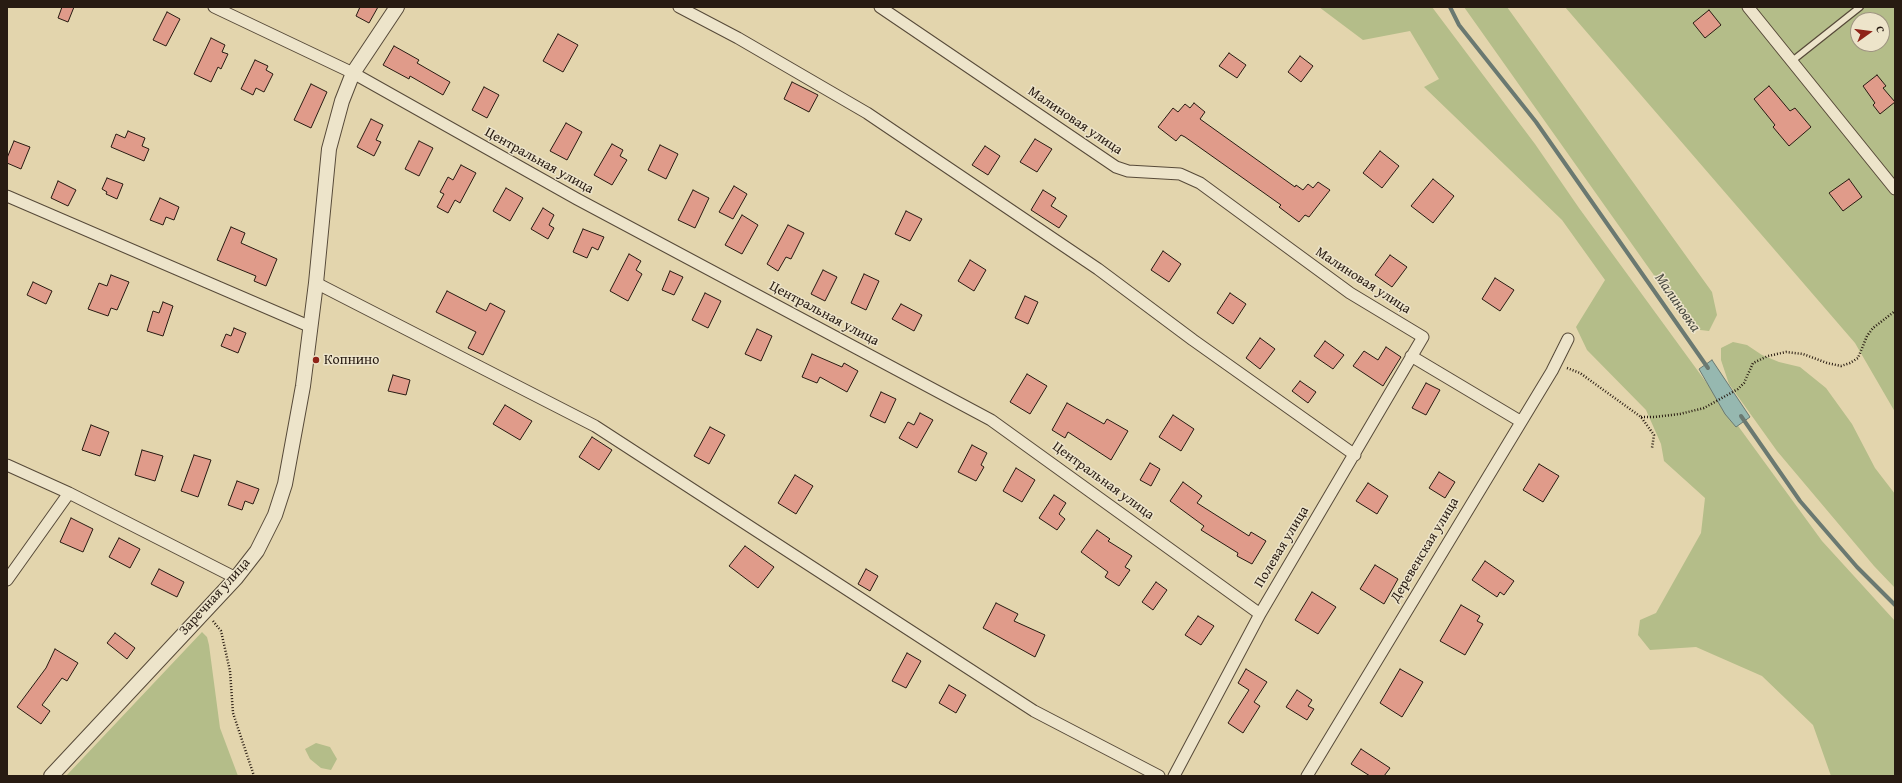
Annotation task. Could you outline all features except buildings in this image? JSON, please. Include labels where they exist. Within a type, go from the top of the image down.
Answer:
[{"type":"street","name":"Центральная улица","points":[[214,7],[353,73],[577,200],[992,420],[1260,614]]},
{"type":"street","name":"Заречная улица","points":[[51,776],[204,610],[236,578],[257,551],[275,515],[285,484],[303,386],[316,283],[329,150],[342,101],[353,73],[397,7]]},
{"type":"street","points":[[679,7],[738,38],[867,113],[1098,270],[1193,340],[1355,455]]},
{"type":"street","name":"Малиновая улица","points":[[880,7],[1116,167],[1128,171],[1180,174],[1200,183],[1350,293],[1423,337]]},
{"type":"street","points":[[1748,7],[1895,188]]},
{"type":"street","points":[[7,196],[311,326]]},
{"type":"street","points":[[316,283],[595,426],[1034,711],[1159,776]]},
{"type":"street","name":"Полевая улица","points":[[1174,776],[1260,614],[1355,455],[1423,337]]},
{"type":"street","name":"Деревенская улица","points":[[1307,776],[1520,421],[1552,371],[1568,339]]},
{"type":"street","points":[[1411,356],[1520,421]]},
{"type":"street","points":[[7,465],[68,493],[236,578]]},
{"type":"street","points":[[7,580],[68,493]]},
{"type":"lane","points":[[1792,61],[1860,7]]},
{"type":"path","points":[[1641,417],[1680,414],[1704,408],[1738,389],[1744,383],[1753,363],[1768,356],[1786,352],[1803,354],[1827,363],[1841,366],[1850,363],[1858,358],[1867,336],[1873,328],[1895,310]]},
{"type":"path","points":[[1552,371],[1568,368],[1580,373],[1641,417],[1654,435],[1652,448]]},
{"type":"path","points":[[204,610],[222,631],[230,671],[233,713],[254,776]]},
{"type":"green space","points":[[1319,7],[1432,7],[1535,144],[1579,208],[1822,541],[1895,621],[1895,776],[1831,776],[1813,725],[1762,676],[1696,647],[1650,650],[1638,635],[1640,620],[1656,613],[1701,533],[1705,498],[1664,461],[1661,444],[1646,410],[1587,350],[1576,327],[1605,280],[1562,220],[1424,87],[1439,79],[1410,31],[1363,40]]},
{"type":"green space","points":[[1464,7],[1507,7],[1712,292],[1717,315],[1709,331],[1692,329]]},
{"type":"green space","points":[[1565,7],[1895,7],[1895,412],[1855,343]]},
{"type":"green space","points":[[1733,342],[1747,345],[1762,355],[1779,362],[1800,367],[1826,388],[1852,424],[1875,468],[1895,494],[1895,588],[1874,566],[1777,451],[1729,384],[1721,360],[1721,348]]},
{"type":"green space","points":[[202,632],[207,637],[209,645],[220,728],[238,776],[66,776]]},
{"type":"green space","points":[[316,743],[330,747],[337,759],[331,770],[321,768],[310,759],[305,749]]},
{"type":"water","points":[[1712,360],[1750,417],[1736,427],[1725,414],[1699,369]]},
{"type":"waterway","name":"Малиновка","points":[[1450,7],[1459,25],[1536,122],[1708,368]]},
{"type":"waterway","name":"Малиновка","points":[[1741,416],[1800,501],[1857,567],[1895,605]]},
{"type":"place","name":"Копнино","points":[[316,360]]}]
